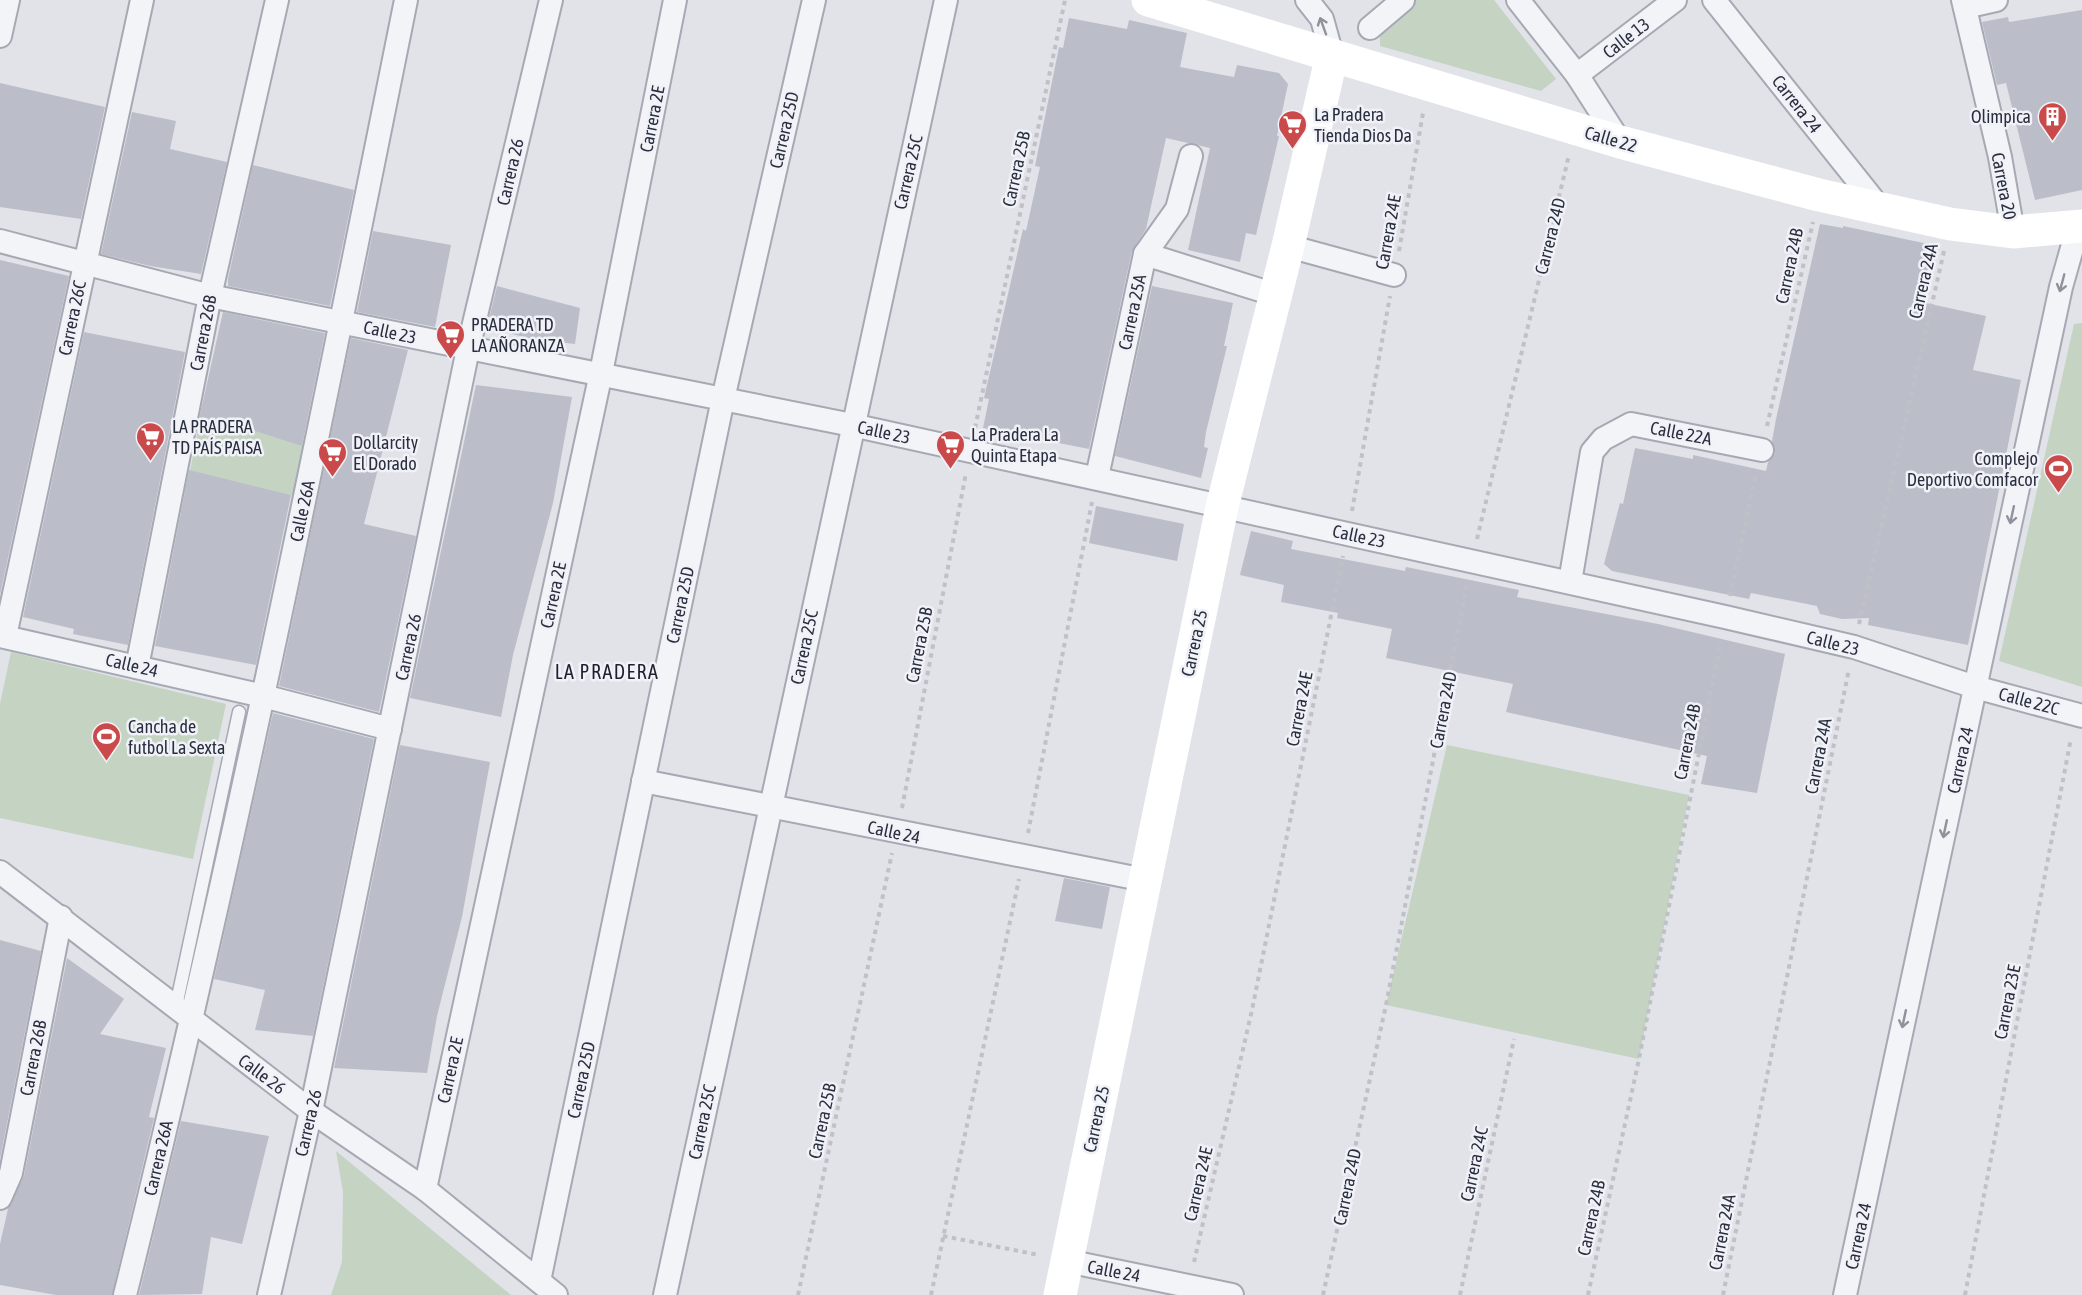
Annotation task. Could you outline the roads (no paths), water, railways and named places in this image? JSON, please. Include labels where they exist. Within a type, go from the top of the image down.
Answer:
[{"type":"street","points":[[0,36],[8,0]]},
{"type":"street","name":"Carrera 26C","points":[[2,636],[142,0]]},
{"type":"street","name":"Carrera 26B","points":[[137,667],[210,296],[277,0]]},
{"type":"street","name":"Calle 26A","points":[[184,1013],[263,696],[406,0]]},
{"type":"street","name":"Carrera 26","points":[[269,1295],[311,1111],[468,349],[551,0]]},
{"type":"street","name":"Carrera 2E","points":[[425,1189],[602,373],[675,0]]},
{"type":"street","name":"Carrera 25D","points":[[547,1288],[643,781],[723,399],[814,0]]},
{"type":"street","name":"Carrera 25C","points":[[665,1295],[946,0]]},
{"type":"street","name":"Calle 22","points":[[1148,0],[1620,142],[1819,195],[1950,224],[2013,232],[2080,226]]},
{"type":"street","name":"Carrera 25","points":[[1060,1295],[1222,507],[1288,246],[1332,55],[1322,20],[1308,0]]},
{"type":"street","points":[[1370,28],[1404,0]]},
{"type":"street","points":[[1518,0],[1577,75],[1620,142]]},
{"type":"street","name":"Calle 13","points":[[1577,75],[1675,0]]},
{"type":"street","name":"Carrera 24","points":[[1714,0],[1879,207]]},
{"type":"street","points":[[1964,3],[1996,0]]},
{"type":"street","name":"Carrera 20","points":[[1964,3],[2000,157],[2013,232]]},
{"type":"street","name":"Carrera 25A","points":[[1097,477],[1145,254],[1177,209],[1191,156]]},
{"type":"street","name":"Carrera 24","points":[[1845,1295],[2061,287],[2080,226]]},
{"type":"street","name":"Calle 23","points":[[0,241],[84,261],[210,296],[852,425],[1097,477],[1222,507],[1725,617],[1854,647],[1975,687]]},
{"type":"street","points":[[1288,246],[1394,275]]},
{"type":"street","points":[[1145,254],[1276,295]]},
{"type":"street","name":"Calle 22A","points":[[1570,582],[1592,452],[1603,439],[1631,424],[1762,450]]},
{"type":"street","name":"Calle 24","points":[[2,636],[263,696],[390,729]]},
{"type":"street","name":"Calle 22C","points":[[1975,687],[2079,715]]},
{"type":"street","name":"Calle 24","points":[[643,781],[770,804],[897,833],[1145,880]]},
{"type":"street","name":"Calle 26","points":[[0,872],[61,916],[311,1111],[425,1189],[547,1288]]},
{"type":"street","name":"Carrera 26B","points":[[0,1198],[11,1173],[61,916]]},
{"type":"street","name":"Carrera 26A","points":[[125,1295],[184,1013]]},
{"type":"street","name":"Calle 24","points":[[1067,1261],[1232,1295]]},
{"type":"lane","points":[[184,1013],[239,712]]},
{"type":"place","name":"Olimpica","points":[[2052,142]]},
{"type":"place","name":"La Pradera Tienda Dios Da","points":[[1293,150]]},
{"type":"place","name":"PRADERA TD LA AÑORANZA","points":[[450,360]]},
{"type":"place","name":"LA PRADERA TD PAÍS PAISA","points":[[151,462]]},
{"type":"place","name":"La Pradera La Quinta Etapa","points":[[950,470]]},
{"type":"place","name":"Dollarcity El Dorado","points":[[332,478]]},
{"type":"place","name":"Complejo Deportivo Comfacor","points":[[2059,494]]},
{"type":"place","name":"Cancha de futbol La Sexta","points":[[107,762]]},
{"type":"district","name":"LA PRADERA","points":[[607,671]]}]
